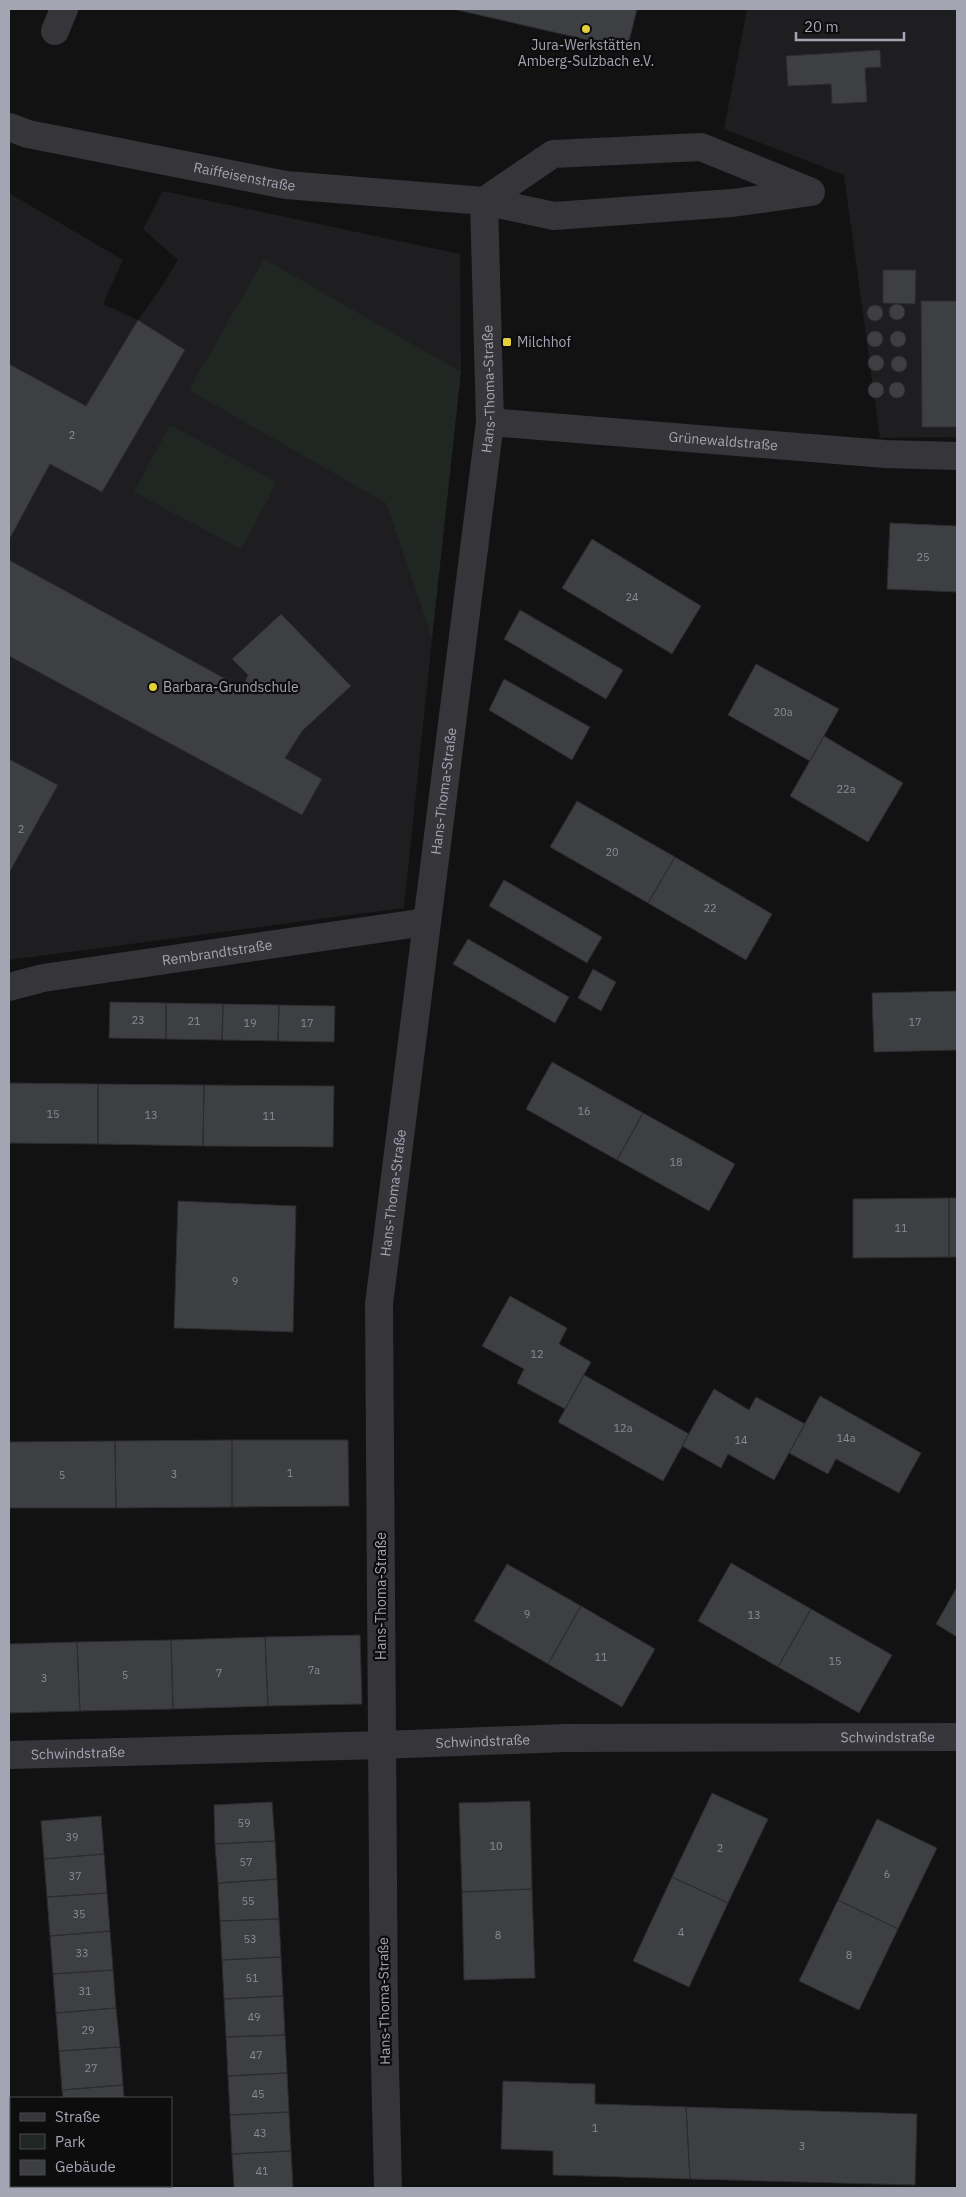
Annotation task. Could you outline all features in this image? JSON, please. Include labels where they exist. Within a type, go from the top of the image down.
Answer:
[{"type":"street","name":"Raiffeisenstraße","points":[[9,127],[28,134],[286,185],[484,202],[554,216],[732,203],[811,192],[701,147],[553,154],[484,202]]},
{"type":"street","name":"Hans-Thoma-Straße","points":[[388,2188],[379,1304],[490,422],[484,202]]},
{"type":"street","name":"Grünewaldstraße","points":[[490,422],[885,454],[957,456]]},
{"type":"street","name":"Rembrandtstraße","points":[[9,987],[43,978],[426,922]]},
{"type":"street","name":"Schwindstraße","points":[[9,1755],[565,1738],[957,1737]]},
{"type":"shaded area","points":[[747,9],[957,9],[957,437],[880,438],[844,175],[724,129]]},
{"type":"shaded area","points":[[163,191],[460,254],[461,372],[386,503],[432,639],[404,908],[9,960],[9,193],[123,260],[103,304],[138,320],[178,260],[143,229]]},
{"type":"green space","points":[[264,259],[461,372],[432,639],[386,503],[189,390]]},
{"type":"green space","points":[[170,425],[277,482],[241,549],[134,492]]},
{"type":"building","name":"Jura-Werkstätten Amberg-Sulzbach e.V.","points":[[453,9],[637,9],[627,49]]},
{"type":"building","points":[[880,50],[881,67],[865,68],[867,102],[832,104],[831,84],[788,86],[786,56]]},
{"type":"building","points":[[883,270],[916,270],[915,304],[883,303]]},
{"type":"building","points":[[921,301],[957,301],[957,427],[922,427]]},
{"type":"building","points":[[897,304],[903,306],[905,312],[903,318],[897,320],[891,318],[889,312],[891,306]]},
{"type":"building","points":[[872,305],[878,305],[883,310],[881,319],[872,321],[867,316],[867,310]]},
{"type":"building","points":[[138,320],[185,350],[102,492],[50,464],[9,540],[9,364],[86,406]]},
{"type":"building","points":[[875,331],[881,333],[883,339],[881,345],[875,347],[869,345],[867,339],[869,333]]},
{"type":"building","points":[[895,331],[901,331],[906,336],[904,345],[895,347],[890,342],[890,336]]},
{"type":"building","points":[[873,355],[879,355],[884,360],[882,369],[873,371],[868,366],[868,360]]},
{"type":"building","points":[[899,356],[905,358],[907,364],[905,370],[899,372],[893,370],[891,364],[893,358]]},
{"type":"building","points":[[876,382],[882,384],[884,390],[882,396],[876,398],[870,396],[868,390],[870,384]]},
{"type":"building","points":[[897,382],[903,384],[905,390],[903,396],[897,398],[891,396],[889,390],[891,384]]},
{"type":"building","points":[[890,523],[957,526],[957,592],[887,589]]},
{"type":"building","points":[[592,539],[701,606],[672,654],[562,588]]},
{"type":"building","name":"Barbara-Grundschule","points":[[9,560],[242,688],[248,675],[232,659],[281,614],[351,686],[302,731],[285,758],[322,779],[302,815],[9,656]]},
{"type":"building","points":[[520,610],[623,670],[606,699],[504,639]]},
{"type":"building","points":[[756,664],[839,709],[810,761],[728,715]]},
{"type":"building","points":[[504,679],[590,727],[572,760],[489,710]]},
{"type":"building","points":[[824,736],[903,783],[868,842],[790,796]]},
{"type":"building","points":[[9,759],[58,785],[9,873]]},
{"type":"building","points":[[577,801],[675,857],[648,903],[550,847]]},
{"type":"building","points":[[675,857],[772,914],[746,960],[648,903]]},
{"type":"building","points":[[504,880],[602,937],[587,963],[489,906]]},
{"type":"building","points":[[468,939],[569,997],[555,1023],[453,964]]},
{"type":"building","points":[[593,969],[616,982],[601,1011],[578,998]]},
{"type":"building","points":[[957,991],[957,1050],[874,1052],[872,993]]},
{"type":"building","points":[[110,1002],[166,1003],[166,1039],[109,1038]]},
{"type":"building","points":[[166,1003],[223,1004],[222,1040],[166,1039]]},
{"type":"building","points":[[223,1004],[279,1005],[278,1041],[222,1040]]},
{"type":"building","points":[[279,1005],[335,1006],[334,1042],[278,1041]]},
{"type":"building","points":[[552,1062],[643,1113],[617,1160],[526,1109]]},
{"type":"building","points":[[9,1083],[98,1084],[98,1144],[9,1143]]},
{"type":"building","points":[[98,1084],[204,1085],[203,1146],[98,1144]]},
{"type":"building","points":[[204,1085],[334,1086],[333,1147],[203,1146]]},
{"type":"building","points":[[643,1113],[735,1164],[709,1211],[617,1160]]},
{"type":"building","points":[[949,1198],[949,1257],[853,1258],[853,1199]]},
{"type":"building","points":[[949,1198],[957,1198],[957,1257],[949,1257]]},
{"type":"building","points":[[178,1201],[296,1206],[293,1332],[174,1328]]},
{"type":"building","points":[[510,1296],[567,1328],[559,1344],[591,1362],[565,1409],[517,1383],[524,1369],[482,1346]]},
{"type":"building","points":[[584,1375],[689,1434],[663,1481],[558,1422]]},
{"type":"building","points":[[714,1389],[749,1410],[756,1397],[805,1424],[774,1480],[728,1454],[721,1468],[682,1446]]},
{"type":"building","points":[[820,1396],[921,1453],[899,1493],[836,1459],[828,1474],[789,1453]]},
{"type":"building","points":[[232,1440],[348,1440],[349,1506],[232,1507]]},
{"type":"building","points":[[232,1440],[232,1507],[116,1508],[115,1441]]},
{"type":"building","points":[[115,1441],[116,1508],[9,1508],[9,1442]]},
{"type":"building","points":[[731,1563],[811,1609],[778,1667],[698,1621]]},
{"type":"building","points":[[507,1564],[581,1606],[548,1664],[474,1621]]},
{"type":"building","points":[[957,1587],[957,1637],[936,1624]]},
{"type":"building","points":[[581,1606],[655,1649],[622,1707],[548,1664]]},
{"type":"building","points":[[811,1609],[892,1655],[859,1713],[778,1667]]},
{"type":"building","points":[[360,1635],[362,1704],[268,1706],[265,1637]]},
{"type":"building","points":[[265,1637],[268,1706],[173,1709],[171,1640]]},
{"type":"building","points":[[171,1640],[173,1709],[80,1711],[77,1642]]},
{"type":"building","points":[[77,1642],[80,1711],[9,1713],[9,1644]]},
{"type":"building","points":[[712,1793],[768,1819],[728,1903],[672,1877]]},
{"type":"building","points":[[530,1801],[532,1889],[462,1892],[459,1803]]},
{"type":"building","points":[[272,1802],[275,1841],[215,1844],[214,1805]]},
{"type":"building","points":[[101,1816],[104,1854],[44,1859],[41,1821]]},
{"type":"building","points":[[877,1819],[937,1848],[898,1929],[838,1900]]},
{"type":"building","points":[[275,1841],[277,1879],[218,1883],[215,1844]]},
{"type":"building","points":[[104,1854],[107,1893],[47,1897],[44,1859]]},
{"type":"building","points":[[672,1877],[728,1903],[689,1987],[633,1961]]},
{"type":"building","points":[[277,1879],[279,1919],[220,1921],[218,1883]]},
{"type":"building","points":[[532,1889],[535,1978],[464,1980],[462,1892]]},
{"type":"building","points":[[107,1893],[110,1931],[50,1936],[47,1897]]},
{"type":"building","points":[[838,1900],[898,1929],[859,2010],[799,1981]]},
{"type":"building","points":[[279,1919],[281,1957],[222,1960],[220,1921]]},
{"type":"building","points":[[110,1931],[113,1970],[53,1974],[50,1936]]},
{"type":"building","points":[[281,1957],[283,1996],[224,1999],[222,1960]]},
{"type":"building","points":[[113,1970],[116,2008],[56,2013],[53,1974]]},
{"type":"building","points":[[283,1996],[285,2035],[226,2037],[224,1999]]},
{"type":"building","points":[[116,2008],[120,2047],[59,2051],[56,2013]]},
{"type":"building","points":[[285,2035],[287,2073],[228,2076],[226,2037]]},
{"type":"building","points":[[120,2047],[123,2085],[62,2090],[59,2051]]},
{"type":"building","points":[[287,2073],[289,2112],[230,2115],[228,2076]]},
{"type":"building","points":[[503,2081],[595,2084],[595,2104],[686,2107],[690,2179],[553,2175],[553,2151],[501,2149]]},
{"type":"building","points":[[123,2085],[124,2097],[63,2097],[62,2090]]},
{"type":"building","points":[[686,2107],[917,2114],[915,2185],[690,2179]]},
{"type":"building","points":[[289,2112],[291,2151],[232,2154],[230,2115]]},
{"type":"building","points":[[291,2151],[293,2188],[234,2188],[232,2154]]},
{"type":"building","points":[[70,2187],[131,2187],[131,2188]]},
{"type":"place","name":"Jura-Werkstätten Amberg-Sulzbach e.V.","points":[[586,29]]},
{"type":"place","name":"Milchhof","points":[[507,342]]},
{"type":"place","name":"Barbara-Grundschule","points":[[153,687]]}]
